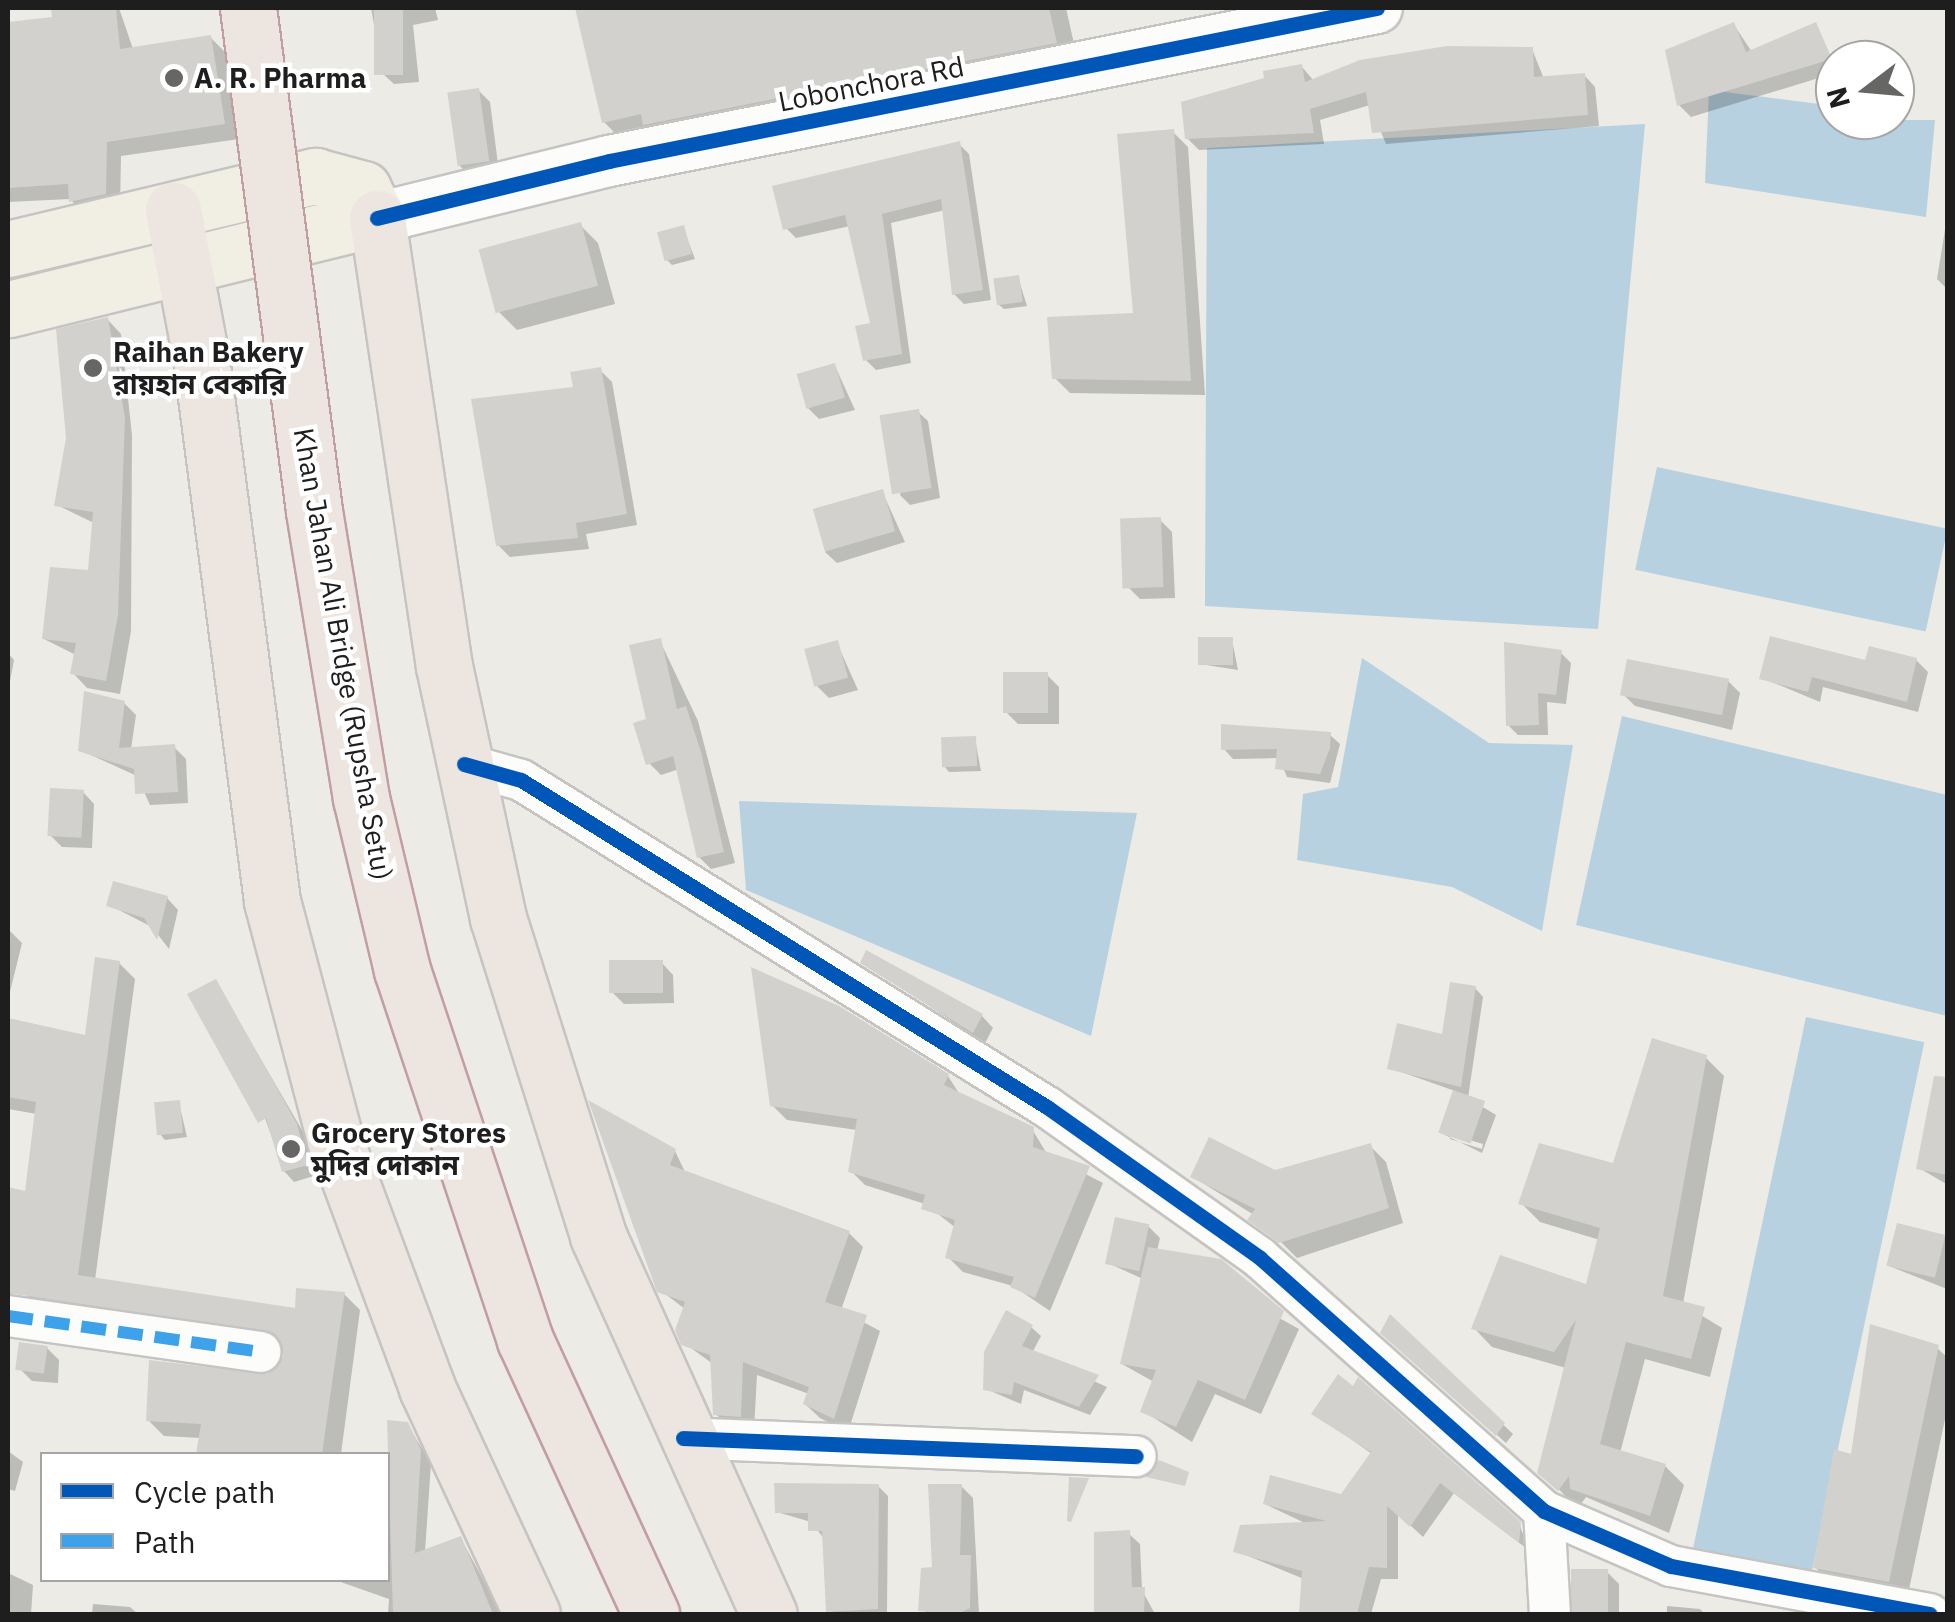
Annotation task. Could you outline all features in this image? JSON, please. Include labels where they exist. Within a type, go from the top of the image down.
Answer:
[{"type":"highway","name":"Khan Jahan Ali Bridge (Rupsha Setu)","points":[[248,8],[314,511],[361,798],[402,970],[525,1340],[652,1614]]},
{"type":"highway","points":[[173,210],[164,272],[272,901],[335,1140],[427,1388],[532,1614]]},
{"type":"highway","points":[[376,218],[464,764],[498,918],[598,1236],[683,1438],[769,1614]]},
{"type":"main road","points":[[8,249],[314,176],[364,189],[376,218],[8,309]]},
{"type":"street","name":"Lobonchora Rd","points":[[376,218],[609,161],[1377,8]]},
{"type":"street","points":[[464,764],[521,780],[1046,1107],[1260,1258],[1544,1511],[1671,1566],[1930,1614]]},
{"type":"street","points":[[8,1316],[260,1352]]},
{"type":"street","points":[[683,1438],[1136,1456]]},
{"type":"street","points":[[1544,1511],[1550,1614]]},
{"type":"water","points":[[1709,90],[1815,103],[1815,140],[1915,140],[1915,120],[1935,120],[1926,217],[1705,183]]},
{"type":"water","points":[[1645,124],[1598,629],[1205,606],[1207,148]]},
{"type":"water","points":[[1657,467],[1948,529],[1926,631],[1635,570]]},
{"type":"water","points":[[1362,658],[1489,743],[1573,745],[1542,931],[1452,887],[1297,860],[1303,794],[1338,787]]},
{"type":"water","points":[[1622,716],[1947,795],[1947,1016],[1576,925]]},
{"type":"water","points":[[739,801],[1137,813],[1091,1036],[746,890]]},
{"type":"water","points":[[1806,1017],[1924,1042],[1811,1574],[1693,1549]]},
{"type":"building","points":[[51,8],[116,8],[120,49],[211,35],[225,124],[107,142],[106,194],[69,202],[68,184],[8,188],[8,22],[52,17]]},
{"type":"building","points":[[374,8],[403,8],[403,75],[374,75]]},
{"type":"building","points":[[575,8],[1049,8],[1057,43],[643,125],[641,114],[602,123]]},
{"type":"building","points":[[1734,22],[1746,52],[1816,22],[1824,40],[1815,40],[1815,64],[1677,106],[1665,50]]},
{"type":"building","points":[[1447,46],[1533,47],[1534,77],[1585,73],[1588,115],[1372,133],[1366,92],[1310,109],[1314,133],[1185,139],[1181,102],[1264,78],[1263,71],[1302,64],[1305,82],[1360,60]]},
{"type":"building","points":[[479,88],[489,161],[458,166],[447,92]]},
{"type":"building","points":[[1174,129],[1191,381],[1052,379],[1047,317],[1133,313],[1117,134]]},
{"type":"building","points":[[960,141],[983,290],[952,295],[941,199],[882,214],[902,354],[863,361],[855,326],[870,323],[845,215],[783,230],[772,186]]},
{"type":"building","points":[[581,222],[598,286],[496,313],[479,249]]},
{"type":"building","points":[[684,225],[692,254],[665,261],[657,232]]},
{"type":"building","points":[[1019,275],[1023,302],[997,305],[993,279]]},
{"type":"building","points":[[108,317],[125,418],[118,615],[106,681],[70,674],[76,643],[42,639],[50,567],[88,570],[93,512],[54,506],[66,438],[56,329]]},
{"type":"building","points":[[835,363],[845,398],[806,409],[797,374]]},
{"type":"building","points":[[601,367],[627,514],[576,523],[578,538],[496,546],[471,399],[573,387],[570,372]]},
{"type":"building","points":[[919,409],[932,488],[892,494],[879,415]]},
{"type":"building","points":[[883,489],[895,531],[825,551],[813,509]]},
{"type":"building","points":[[1161,517],[1163,587],[1122,588],[1120,518]]},
{"type":"building","points":[[1770,636],[1865,660],[1869,646],[1917,658],[1907,702],[1812,677],[1808,692],[1759,679]]},
{"type":"building","points":[[1198,637],[1233,637],[1233,665],[1198,665]]},
{"type":"building","points":[[661,638],[677,709],[686,706],[701,752],[724,852],[697,858],[673,756],[646,765],[633,723],[646,719],[629,645]]},
{"type":"building","points":[[838,640],[848,678],[814,687],[804,649]]},
{"type":"building","points":[[1504,642],[1562,650],[1556,695],[1538,693],[1539,725],[1506,726]]},
{"type":"building","points":[[1627,659],[1729,679],[1722,715],[1620,695]]},
{"type":"building","points":[[1003,672],[1048,672],[1048,713],[1003,713]]},
{"type":"building","points":[[84,691],[125,701],[119,748],[175,744],[178,792],[135,794],[134,769],[78,751]]},
{"type":"building","points":[[1221,724],[1331,732],[1330,748],[1320,774],[1275,769],[1277,749],[1221,750]]},
{"type":"building","points":[[976,736],[977,766],[942,767],[941,737]]},
{"type":"building","points":[[50,788],[84,790],[81,838],[47,836]]},
{"type":"building","points":[[113,881],[168,896],[157,940],[144,918],[106,906]]},
{"type":"building","points":[[866,950],[983,1014],[973,1033],[860,963]]},
{"type":"building","points":[[95,957],[120,961],[78,1275],[295,1308],[296,1288],[345,1292],[322,1452],[196,1452],[201,1424],[146,1421],[149,1360],[268,1374],[283,1356],[274,1333],[8,1293],[8,1187],[25,1191],[36,1102],[8,1097],[8,1018],[85,1035]]},
{"type":"building","points":[[609,960],[663,960],[663,993],[609,993]]},
{"type":"building","points":[[751,967],[839,1006],[949,1074],[944,1085],[1034,1127],[1033,1147],[1090,1166],[1035,1298],[1010,1287],[1014,1277],[945,1258],[955,1220],[921,1209],[925,1195],[848,1172],[857,1119],[770,1106]]},
{"type":"building","points":[[216,979],[297,1124],[308,1165],[282,1172],[266,1118],[258,1123],[187,994]]},
{"type":"building","points":[[1450,982],[1476,986],[1461,1087],[1387,1069],[1397,1023],[1442,1034]]},
{"type":"building","points":[[1652,1038],[1707,1055],[1663,1296],[1705,1307],[1691,1359],[1626,1342],[1600,1444],[1666,1464],[1650,1516],[1570,1489],[1569,1476],[1558,1491],[1537,1473],[1576,1320],[1554,1352],[1471,1329],[1500,1255],[1586,1284],[1600,1228],[1518,1204],[1539,1143],[1613,1163]]},
{"type":"building","points":[[1934,1076],[1948,1077],[1948,1175],[1916,1169]]},
{"type":"building","points":[[1453,1090],[1485,1101],[1470,1144],[1438,1133]]},
{"type":"building","points":[[180,1100],[183,1133],[157,1135],[154,1102]]},
{"type":"building","points":[[588,1100],[676,1149],[670,1165],[850,1231],[825,1302],[867,1315],[834,1419],[803,1404],[809,1387],[743,1362],[741,1417],[713,1415],[710,1355],[681,1345],[675,1330],[685,1302],[657,1292]]},
{"type":"building","points":[[1209,1137],[1275,1170],[1371,1143],[1389,1208],[1279,1243],[1247,1220],[1255,1209],[1190,1177]]},
{"type":"building","points":[[1115,1217],[1149,1224],[1139,1271],[1105,1264]]},
{"type":"building","points":[[1897,1223],[1946,1235],[1935,1278],[1886,1266]]},
{"type":"building","points":[[1148,1247],[1221,1259],[1284,1311],[1245,1400],[1198,1380],[1176,1427],[1140,1412],[1156,1370],[1120,1364]]},
{"type":"building","points":[[1006,1310],[1033,1325],[1022,1346],[1099,1375],[1079,1407],[1014,1382],[1012,1395],[983,1390],[984,1352]]},
{"type":"building","points":[[1390,1314],[1505,1423],[1496,1436],[1380,1333]]},
{"type":"building","points":[[1870,1324],[1939,1345],[1889,1582],[1813,1568],[1834,1449],[1851,1454]]},
{"type":"building","points":[[19,1342],[48,1346],[44,1374],[15,1370]]},
{"type":"building","points":[[1338,1374],[1353,1386],[1358,1377],[1521,1522],[1519,1543],[1440,1483],[1410,1527],[1387,1506],[1387,1568],[1369,1567],[1357,1614],[1299,1614],[1302,1571],[1233,1552],[1240,1525],[1326,1521],[1263,1504],[1270,1475],[1341,1494],[1371,1452],[1311,1414]]},
{"type":"building","points":[[387,1420],[408,1422],[421,1450],[415,1553],[461,1536],[493,1614],[393,1614]]},
{"type":"building","points":[[1159,1460],[1189,1472],[1185,1486],[1146,1477]]},
{"type":"building","points":[[1069,1477],[1089,1478],[1071,1522],[1067,1521]]},
{"type":"building","points":[[774,1483],[879,1484],[878,1609],[826,1612],[822,1531],[808,1531],[808,1513],[775,1513]]},
{"type":"building","points":[[928,1484],[962,1484],[960,1555],[971,1555],[970,1608],[958,1614],[918,1611],[921,1568],[932,1567]]},
{"type":"building","points":[[1130,1530],[1132,1587],[1145,1587],[1144,1614],[1094,1612],[1094,1532]]},
{"type":"building","points":[[1571,1569],[1608,1569],[1608,1614],[1571,1614]]},
{"type":"marked path","points":[[8,1316],[260,1352]]},
{"type":"cycle path","points":[[377,218],[609,161],[1377,8]]},
{"type":"cycle path","points":[[464,764],[521,780],[1047,1107],[1260,1258],[1544,1511],[1671,1566],[1930,1614]]},
{"type":"cycle path","points":[[683,1438],[1136,1456]]},
{"type":"place","name":"A. R. Pharma","points":[[174,78]]},
{"type":"place","name":"Raihan Bakery রায়হান বেকারি","points":[[93,368]]},
{"type":"place","name":"Grocery Stores মুদির দোকান","points":[[291,1149]]}]
